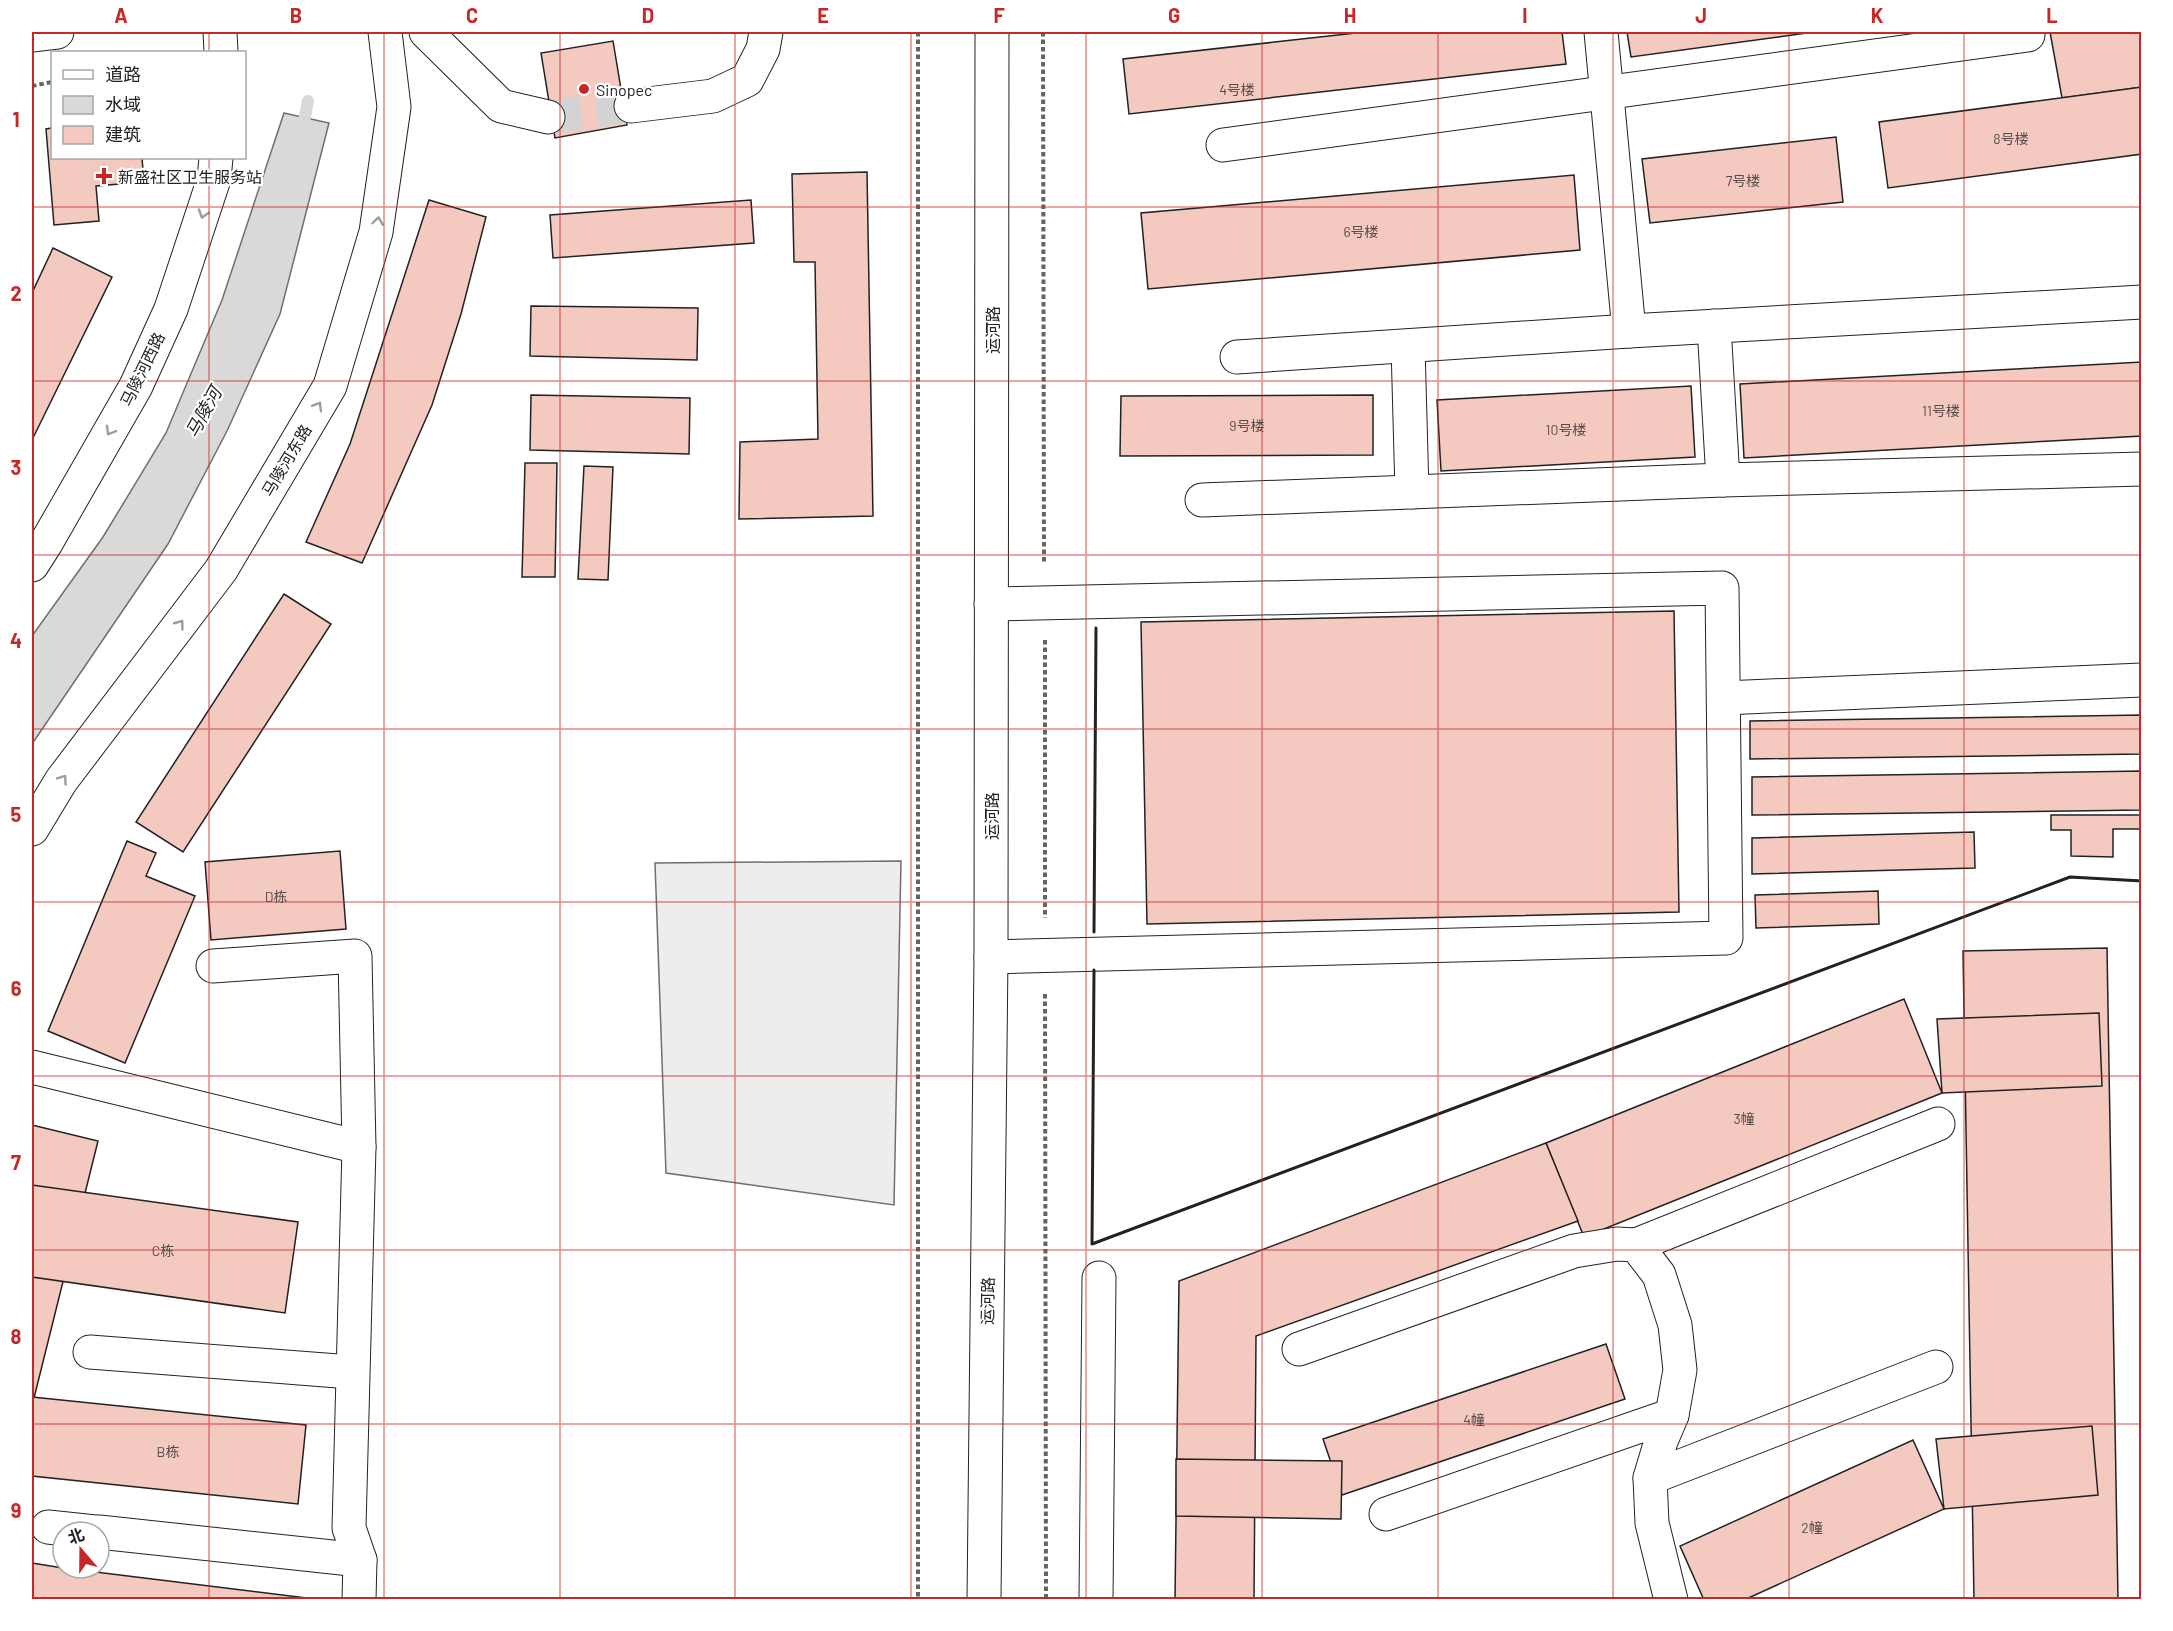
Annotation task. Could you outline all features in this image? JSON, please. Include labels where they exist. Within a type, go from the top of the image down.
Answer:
[{"type":"street","points":[[32,35],[57,32]]},
{"type":"street","points":[[220,32],[221,51]]},
{"type":"street","name":"马陵河东路","points":[[32,829],[61,781],[221,570],[330,386],[376,232],[394,108],[385,32]]},
{"type":"street","points":[[426,32],[501,106],[548,117]]},
{"type":"street","points":[[631,106],[713,96],[747,80],[763,49],[766,32]]},
{"type":"street","name":"运河路","points":[[984,1599],[991,957],[992,32]]},
{"type":"street","points":[[1601,32],[1629,331]]},
{"type":"street","points":[[1223,145],[2028,35]]},
{"type":"street","name":"马陵河西路","points":[[32,565],[136,386],[171,309],[214,179],[216,159]]},
{"type":"street","points":[[1237,357],[1629,331],[2142,302]]},
{"type":"street","points":[[1714,326],[1723,480]]},
{"type":"street","points":[[1408,346],[1412,492]]},
{"type":"street","points":[[1202,500],[1723,480],[2142,469]]},
{"type":"street","points":[[991,604],[1722,588],[1726,938],[991,957]]},
{"type":"street","points":[[1724,698],[2142,680]]},
{"type":"street","points":[[213,966],[355,956],[359,1147],[351,1371],[349,1528],[360,1560],[359,1599]]},
{"type":"street","points":[[32,1067],[359,1147]]},
{"type":"street","points":[[1299,1349],[1574,1251],[1617,1244],[1636,1245],[1938,1124]]},
{"type":"street","points":[[1636,1245],[1659,1275],[1675,1325],[1680,1370],[1672,1415],[1661,1441],[1650,1478],[1652,1523],[1671,1599]]},
{"type":"street","points":[[1096,1599],[1099,1278]]},
{"type":"street","points":[[90,1352],[351,1371]]},
{"type":"street","points":[[1650,1478],[1936,1367]]},
{"type":"street","points":[[1386,1514],[1672,1415]]},
{"type":"street","points":[[111,1533],[360,1560]]},
{"type":"path","points":[[918,32],[918,1599]]},
{"type":"path","points":[[1043,32],[1046,1599]]},
{"type":"path","points":[[32,86],[51,82]]},
{"type":"shaded area","points":[[901,861],[894,1205],[666,1173],[655,863]]},
{"type":"water","points":[[284,113],[329,123],[280,314],[227,431],[168,544],[32,744],[32,636],[103,537],[166,433],[222,300]]},
{"type":"building","points":[[1365,32],[1562,32],[1566,64],[1129,114],[1123,59]]},
{"type":"building","points":[[1627,32],[1814,32],[1631,57]]},
{"type":"building","points":[[2050,32],[2142,32],[2142,87],[2062,98]]},
{"type":"building","name":"Sinopec","points":[[613,41],[627,125],[555,138],[541,53]]},
{"type":"building","points":[[2142,87],[2142,154],[1888,188],[1879,122]]},
{"type":"building","points":[[51,128],[51,159],[142,159],[144,182],[96,186],[99,221],[54,225],[46,129]]},
{"type":"building","points":[[1836,137],[1843,202],[1650,223],[1642,159]]},
{"type":"building","points":[[867,172],[873,516],[739,519],[740,442],[818,439],[815,262],[794,262],[792,174]]},
{"type":"building","points":[[1574,175],[1580,250],[1148,289],[1141,213]]},
{"type":"building","points":[[429,200],[486,217],[461,314],[432,405],[362,563],[306,542],[350,444]]},
{"type":"building","points":[[751,200],[754,243],[553,258],[550,215]]},
{"type":"building","points":[[53,248],[112,277],[32,440],[32,293]]},
{"type":"building","points":[[531,306],[698,308],[697,360],[530,356]]},
{"type":"building","points":[[2142,362],[2142,436],[1744,458],[1740,384]]},
{"type":"building","points":[[1691,386],[1695,457],[1441,471],[1437,400]]},
{"type":"building","points":[[531,395],[690,398],[689,454],[530,450]]},
{"type":"building","points":[[1373,395],[1373,455],[1120,456],[1121,396]]},
{"type":"building","points":[[525,463],[557,463],[555,577],[522,577]]},
{"type":"building","points":[[584,466],[613,467],[608,580],[578,579]]},
{"type":"building","points":[[284,594],[331,624],[183,852],[136,822]]},
{"type":"building","points":[[1674,611],[1679,912],[1147,924],[1141,622]]},
{"type":"building","points":[[2142,715],[2142,754],[1750,759],[1750,721]]},
{"type":"building","points":[[2142,771],[2142,810],[1752,815],[1752,777]]},
{"type":"building","points":[[2051,815],[2142,815],[2142,829],[2113,829],[2113,857],[2071,856],[2071,830],[2051,830]]},
{"type":"building","points":[[1974,832],[1975,868],[1752,874],[1752,838]]},
{"type":"building","points":[[127,841],[156,853],[146,876],[195,896],[125,1063],[48,1031]]},
{"type":"building","points":[[340,851],[346,929],[211,940],[205,862]]},
{"type":"building","points":[[1878,891],[1879,924],[1756,928],[1755,895]]},
{"type":"building","points":[[2107,948],[2118,1600],[1974,1600],[1963,951]]},
{"type":"building","points":[[1904,999],[1942,1093],[1584,1237],[1546,1143]]},
{"type":"building","points":[[2099,1013],[2102,1086],[1942,1093],[1937,1019]]},
{"type":"building","points":[[32,1125],[98,1141],[32,1406]]},
{"type":"building","points":[[1546,1143],[1578,1221],[1256,1336],[1254,1600],[1175,1600],[1179,1281]]},
{"type":"building","points":[[32,1185],[298,1222],[285,1313],[32,1277]]},
{"type":"building","points":[[1606,1344],[1625,1399],[1342,1495],[1323,1439]]},
{"type":"building","points":[[32,1397],[306,1425],[298,1504],[32,1476]]},
{"type":"building","points":[[2092,1426],[2098,1495],[1944,1509],[1936,1439]]},
{"type":"building","points":[[1913,1440],[1944,1509],[1744,1600],[1704,1600],[1680,1546]]},
{"type":"building","points":[[1176,1459],[1342,1461],[1341,1519],[1176,1516]]},
{"type":"building","points":[[32,1563],[51,1566],[51,1580],[111,1580],[111,1574],[323,1600],[32,1600]]},
{"type":"waterway","name":"马陵河","points":[[302,132],[308,101]]},
{"type":"tunnel","points":[[548,117],[631,106]]},
{"type":"wall","points":[[1094,932],[1096,628]]},
{"type":"wall","points":[[1094,970],[1092,1244],[2070,877],[2142,881]]},
{"type":"place","name":"Sinopec","points":[[584,89]]},
{"type":"place","name":"新盛社区卫生服务站","points":[[104,176]]}]
